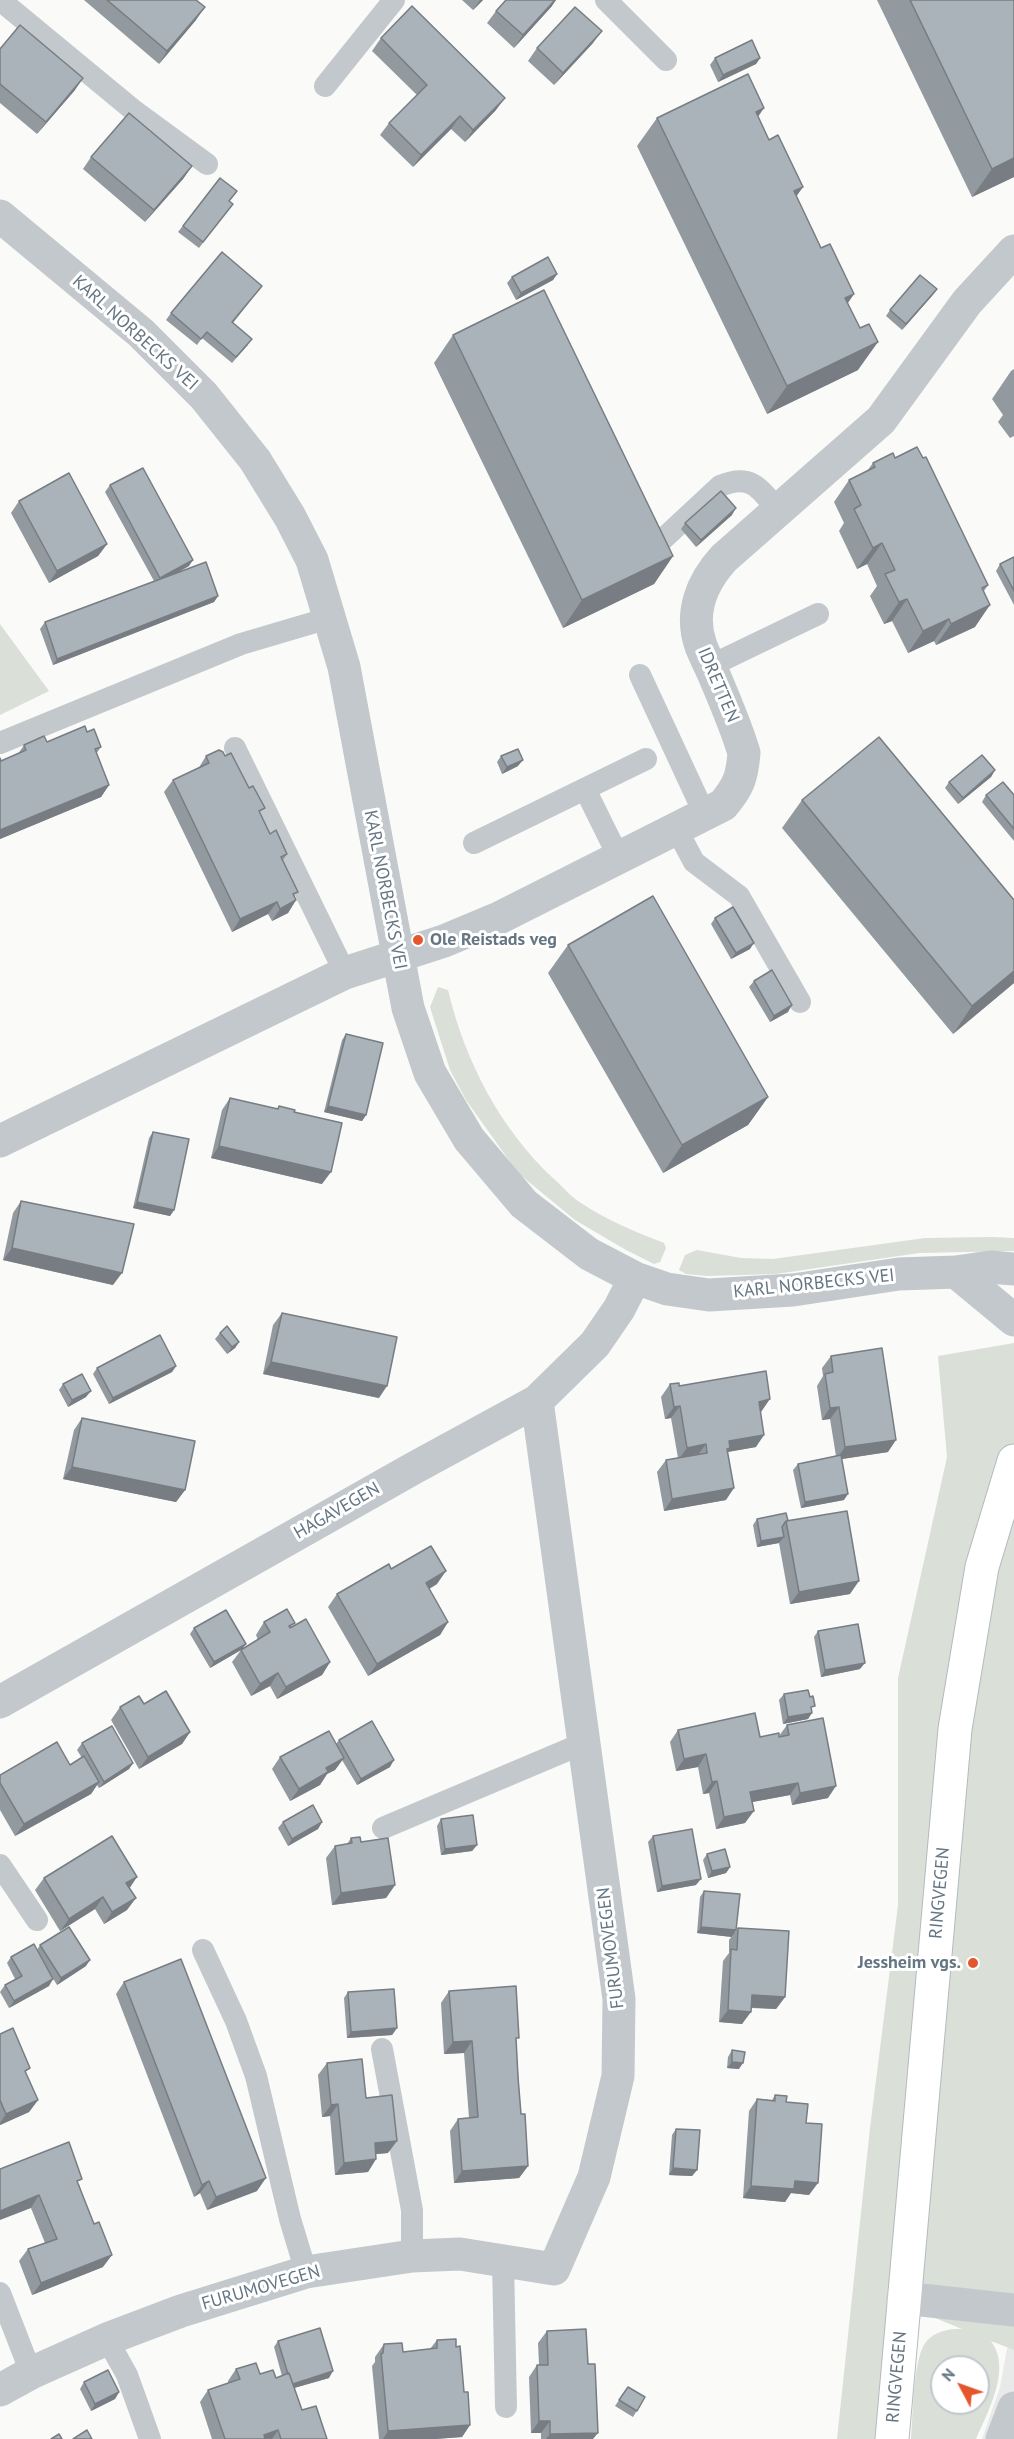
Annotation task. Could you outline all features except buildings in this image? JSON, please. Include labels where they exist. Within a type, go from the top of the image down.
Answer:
[{"type":"main road","name":"RINGVEGEN","points":[[892,2439],[955,1728],[982,1567],[1014,1461]]},
{"type":"street","name":"KARL NORBECKS VEI","points":[[0,216],[141,333],[204,396],[255,460],[290,517],[312,560],[345,668],[397,956],[408,1008],[430,1073],[469,1139],[524,1204],[589,1254],[635,1278],[667,1289],[709,1295],[793,1290],[899,1274],[956,1272],[990,1267],[1014,1269]]},
{"type":"street","name":"IDRETTEN","points":[[397,956],[444,941],[499,918],[723,805],[737,789],[743,772],[744,753],[700,645],[697,607],[702,588],[724,558],[881,420],[967,302],[1014,251]]},
{"type":"street","points":[[1,1138],[345,973],[397,956]]},
{"type":"street","points":[[956,1272],[1014,1320]]},
{"type":"street","name":"HAGAVEGEN","points":[[0,1702],[537,1401],[595,1344],[619,1309],[635,1278]]},
{"type":"street","name":"FURUMOVEGEN","points":[[0,2390],[31,2373],[107,2339],[182,2311],[306,2272],[412,2256],[460,2254],[554,2269],[594,2178],[618,2076],[619,1999],[537,1401]]},
{"type":"street","points":[[903,2298],[1014,2310]]},
{"type":"street","points":[[1002,2439],[1014,2408]]},
{"type":"lane","points":[[325,86],[394,0]]},
{"type":"lane","points":[[606,0],[666,60]]},
{"type":"lane","points":[[4,10],[132,110],[207,164]]},
{"type":"lane","points":[[662,540],[720,486],[731,482],[748,481],[757,487],[778,511]]},
{"type":"lane","points":[[710,666],[818,614]]},
{"type":"lane","points":[[0,743],[241,644],[329,618]]},
{"type":"lane","points":[[640,675],[691,822],[694,862],[739,896],[800,1002]]},
{"type":"lane","points":[[235,748],[345,973]]},
{"type":"lane","points":[[474,843],[646,759]]},
{"type":"lane","points":[[585,789],[620,858]]},
{"type":"lane","points":[[383,1828],[584,1743]]},
{"type":"lane","points":[[0,1866],[37,1920]]},
{"type":"lane","points":[[203,1950],[236,2021],[256,2076],[290,2219],[306,2272]]},
{"type":"lane","points":[[382,2049],[412,2210],[412,2256]]},
{"type":"lane","points":[[503,2261],[506,2407]]},
{"type":"lane","points":[[0,2293],[31,2373]]},
{"type":"lane","points":[[107,2339],[127,2375],[150,2439]]},
{"type":"shaded area","points":[[0,624],[49,691],[0,715]]},
{"type":"shaded area","points":[[438,987],[448,990],[464,1042],[475,1068],[501,1116],[517,1138],[577,1201],[611,1220],[664,1243],[666,1248],[660,1262],[654,1264],[575,1220],[518,1173],[466,1100],[450,1070],[430,1007]]},
{"type":"shaded area","points":[[925,1238],[1014,1238],[1014,1251],[919,1253],[776,1274],[707,1276],[686,1274],[679,1270],[685,1255],[697,1250],[741,1258],[773,1259]]},
{"type":"shaded area","points":[[1014,1343],[1014,2350],[991,2341],[997,2352],[999,2377],[990,2408],[990,2355],[930,2355],[930,2415],[987,2415],[976,2439],[911,2439],[915,2381],[922,2349],[933,2335],[950,2329],[962,2329],[913,2309],[892,2439],[837,2439],[870,2128],[898,1905],[898,1678],[947,1457],[938,1356]]},
{"type":"shaded area","points":[[1014,2310],[1014,2439],[982,2439],[1000,2387]]},
{"type":"place","name":"Ole Reistads veg","points":[[418,940]]},
{"type":"place","name":"Jessheim vgs.","points":[[973,1963]]}]
